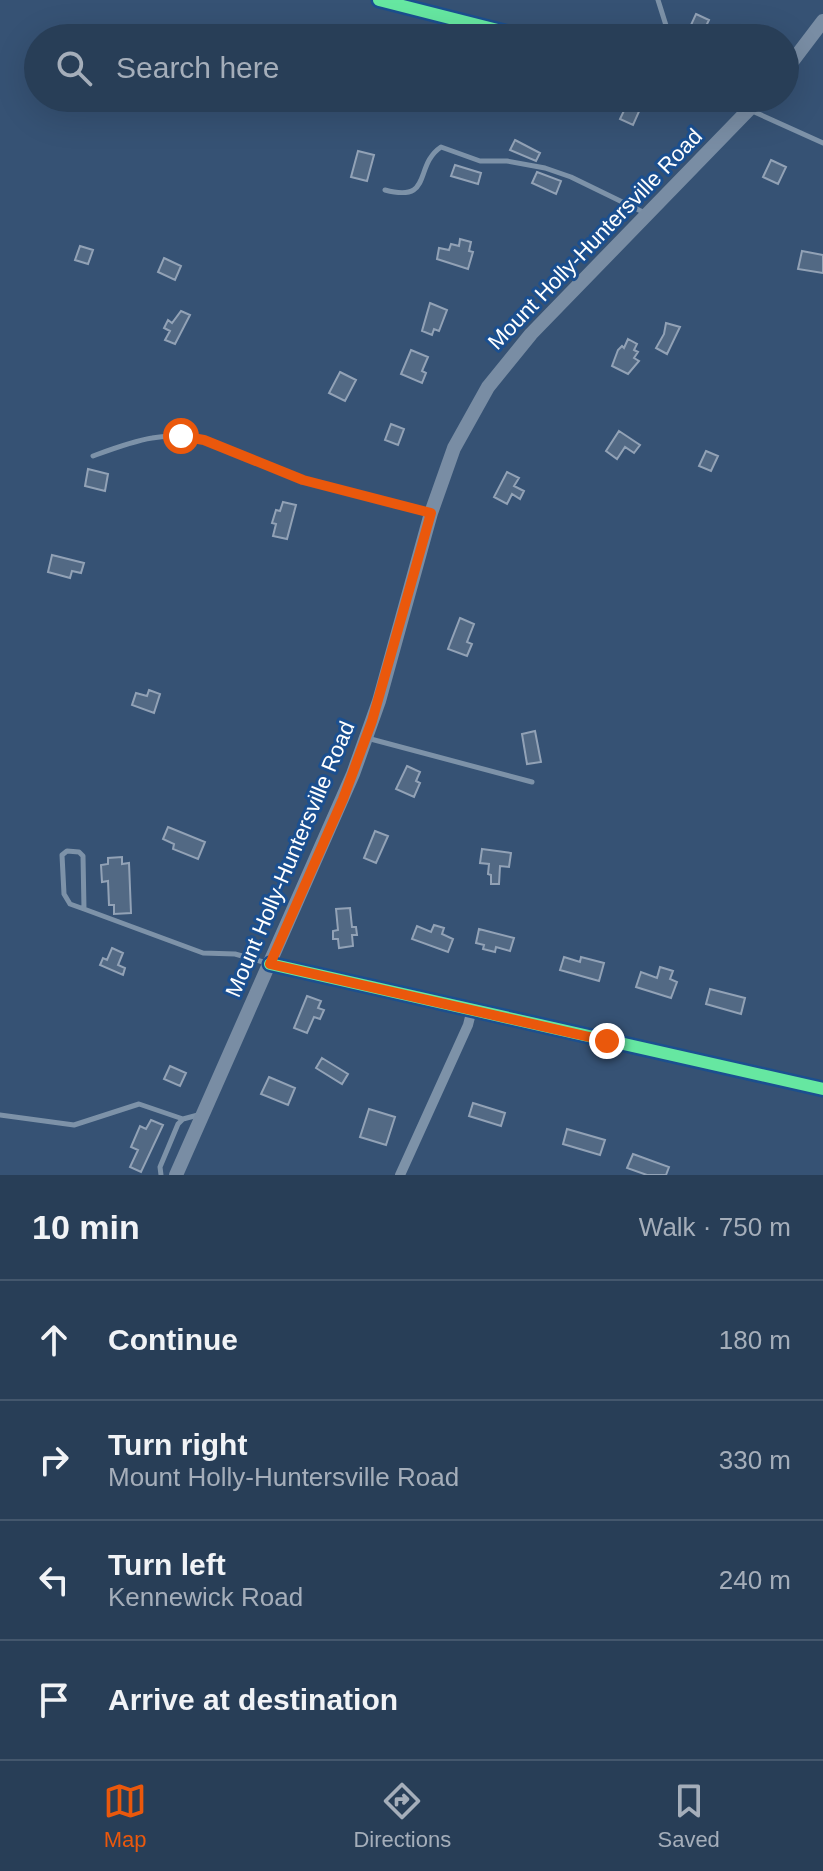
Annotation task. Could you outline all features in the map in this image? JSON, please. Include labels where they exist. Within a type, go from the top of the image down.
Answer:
[{"type":"main road","points":[[799,53],[823,21]]},
{"type":"main road","name":"Mount Holly-Huntersville Road","points":[[176,1175],[343,799],[379,701],[431,513],[454,448],[488,387],[531,334],[747,112]]},
{"type":"street","points":[[379,0],[474,24]]},
{"type":"street","points":[[270,964],[823,1089]]},
{"type":"street","points":[[400,1175],[468,1025],[472,1009]]},
{"type":"lane","points":[[658,0],[666,24]]},
{"type":"lane","points":[[767,112],[823,143]]},
{"type":"lane","points":[[385,190],[403,195],[412,192],[434,152],[441,147],[480,161],[507,161],[545,168],[648,214]]},
{"type":"lane","points":[[93,456],[153,437],[181,436],[228,448],[303,480],[431,513]]},
{"type":"lane","points":[[366,737],[532,782]]},
{"type":"lane","points":[[84,909],[83,856],[79,852],[67,851],[62,855],[64,894],[70,904],[203,953],[235,954],[270,964]]},
{"type":"lane","points":[[0,1115],[74,1125],[139,1104],[183,1119],[203,1114]]},
{"type":"lane","points":[[161,1175],[162,1160],[183,1119]]},
{"type":"building","points":[[696,14],[709,20],[707,24],[691,24]]},
{"type":"building","points":[[623,112],[639,112],[633,125],[620,119]]},
{"type":"building","points":[[515,140],[540,153],[536,161],[510,150]]},
{"type":"building","points":[[358,151],[374,155],[367,181],[351,177]]},
{"type":"building","points":[[771,160],[786,167],[778,184],[763,177]]},
{"type":"building","points":[[455,165],[481,173],[478,184],[451,176]]},
{"type":"building","points":[[537,172],[561,181],[556,194],[532,183]]},
{"type":"building","points":[[460,239],[471,242],[469,251],[473,252],[468,269],[437,259],[439,248],[449,250],[451,244],[459,246]]},
{"type":"building","points":[[80,246],[93,250],[88,264],[75,260]]},
{"type":"building","points":[[802,251],[823,255],[823,273],[798,269]]},
{"type":"building","points":[[164,258],[181,266],[175,280],[158,272]]},
{"type":"building","points":[[430,303],[447,310],[439,331],[434,329],[432,335],[422,331]]},
{"type":"building","points":[[181,311],[190,315],[175,344],[165,340],[170,331],[164,328],[168,320],[172,323]]},
{"type":"building","points":[[666,323],[680,327],[667,354],[656,348]]},
{"type":"building","points":[[628,339],[637,344],[634,350],[638,352],[634,358],[639,361],[628,374],[612,366],[618,350],[622,346],[624,348]]},
{"type":"building","points":[[411,350],[428,357],[422,371],[426,373],[422,383],[401,374]]},
{"type":"building","points":[[340,372],[356,380],[345,401],[329,393]]},
{"type":"building","points":[[391,424],[404,429],[398,445],[385,440]]},
{"type":"building","points":[[619,431],[640,445],[634,453],[625,447],[617,459],[606,451]]},
{"type":"building","points":[[706,451],[718,456],[711,471],[699,466]]},
{"type":"building","points":[[88,469],[108,474],[105,491],[85,486]]},
{"type":"building","points":[[507,472],[519,478],[514,486],[524,491],[520,499],[512,494],[507,504],[494,497]]},
{"type":"building","points":[[283,502],[296,505],[287,539],[273,536],[276,524],[272,523],[276,510],[280,511]]},
{"type":"building","points":[[52,555],[84,563],[81,573],[72,571],[70,578],[48,572]]},
{"type":"building","points":[[460,618],[474,624],[467,642],[472,644],[467,656],[448,649]]},
{"type":"building","points":[[149,690],[160,694],[154,713],[132,705],[136,693],[147,696]]},
{"type":"building","points":[[535,731],[541,762],[527,764],[522,734]]},
{"type":"building","points":[[407,766],[420,772],[416,781],[420,783],[414,797],[396,789]]},
{"type":"building","points":[[168,827],[205,842],[198,859],[173,849],[174,844],[163,839]]},
{"type":"building","points":[[375,831],[388,836],[376,863],[364,858]]},
{"type":"building","points":[[482,849],[511,853],[509,867],[500,866],[499,884],[491,884],[489,864],[480,863]]},
{"type":"building","points":[[122,857],[122,864],[129,863],[131,913],[114,914],[114,905],[109,905],[108,881],[102,882],[101,865],[108,864],[108,858]]},
{"type":"building","points":[[350,908],[352,927],[356,927],[357,935],[352,935],[353,946],[339,948],[338,939],[333,939],[333,931],[338,930],[336,909]]},
{"type":"building","points":[[434,925],[444,928],[442,934],[453,939],[448,952],[412,939],[417,926],[431,932]]},
{"type":"building","points":[[479,929],[514,938],[510,951],[496,947],[495,952],[483,949],[484,945],[476,943]]},
{"type":"building","points":[[112,948],[123,953],[118,965],[125,968],[123,975],[100,965],[103,958],[107,960]]},
{"type":"building","points":[[564,957],[580,962],[581,957],[604,963],[599,981],[560,970]]},
{"type":"building","points":[[660,967],[673,971],[670,979],[677,982],[671,998],[636,987],[641,972],[657,978]]},
{"type":"building","points":[[710,989],[745,998],[741,1014],[706,1004]]},
{"type":"building","points":[[307,996],[321,1001],[318,1008],[324,1010],[320,1019],[314,1017],[307,1033],[294,1028]]},
{"type":"building","points":[[322,1058],[348,1074],[342,1084],[316,1068]]},
{"type":"building","points":[[170,1066],[186,1073],[180,1086],[164,1079]]},
{"type":"building","points":[[269,1077],[295,1088],[288,1105],[261,1094]]},
{"type":"building","points":[[473,1103],[505,1113],[501,1126],[469,1116]]},
{"type":"building","points":[[369,1109],[395,1117],[386,1145],[360,1137]]},
{"type":"building","points":[[151,1120],[163,1125],[141,1172],[130,1167],[138,1150],[131,1147],[140,1126],[146,1129]]},
{"type":"building","points":[[567,1129],[605,1140],[600,1155],[563,1144]]},
{"type":"building","points":[[633,1154],[669,1167],[666,1175],[647,1175],[627,1168]]},
{"type":"cycle path","points":[[379,0],[474,24]]},
{"type":"cycle path","points":[[270,964],[823,1089]]},
{"type":"route","points":[[181,436],[204,440],[303,480],[431,513],[372,721],[343,799],[270,964],[607,1041]]}]
